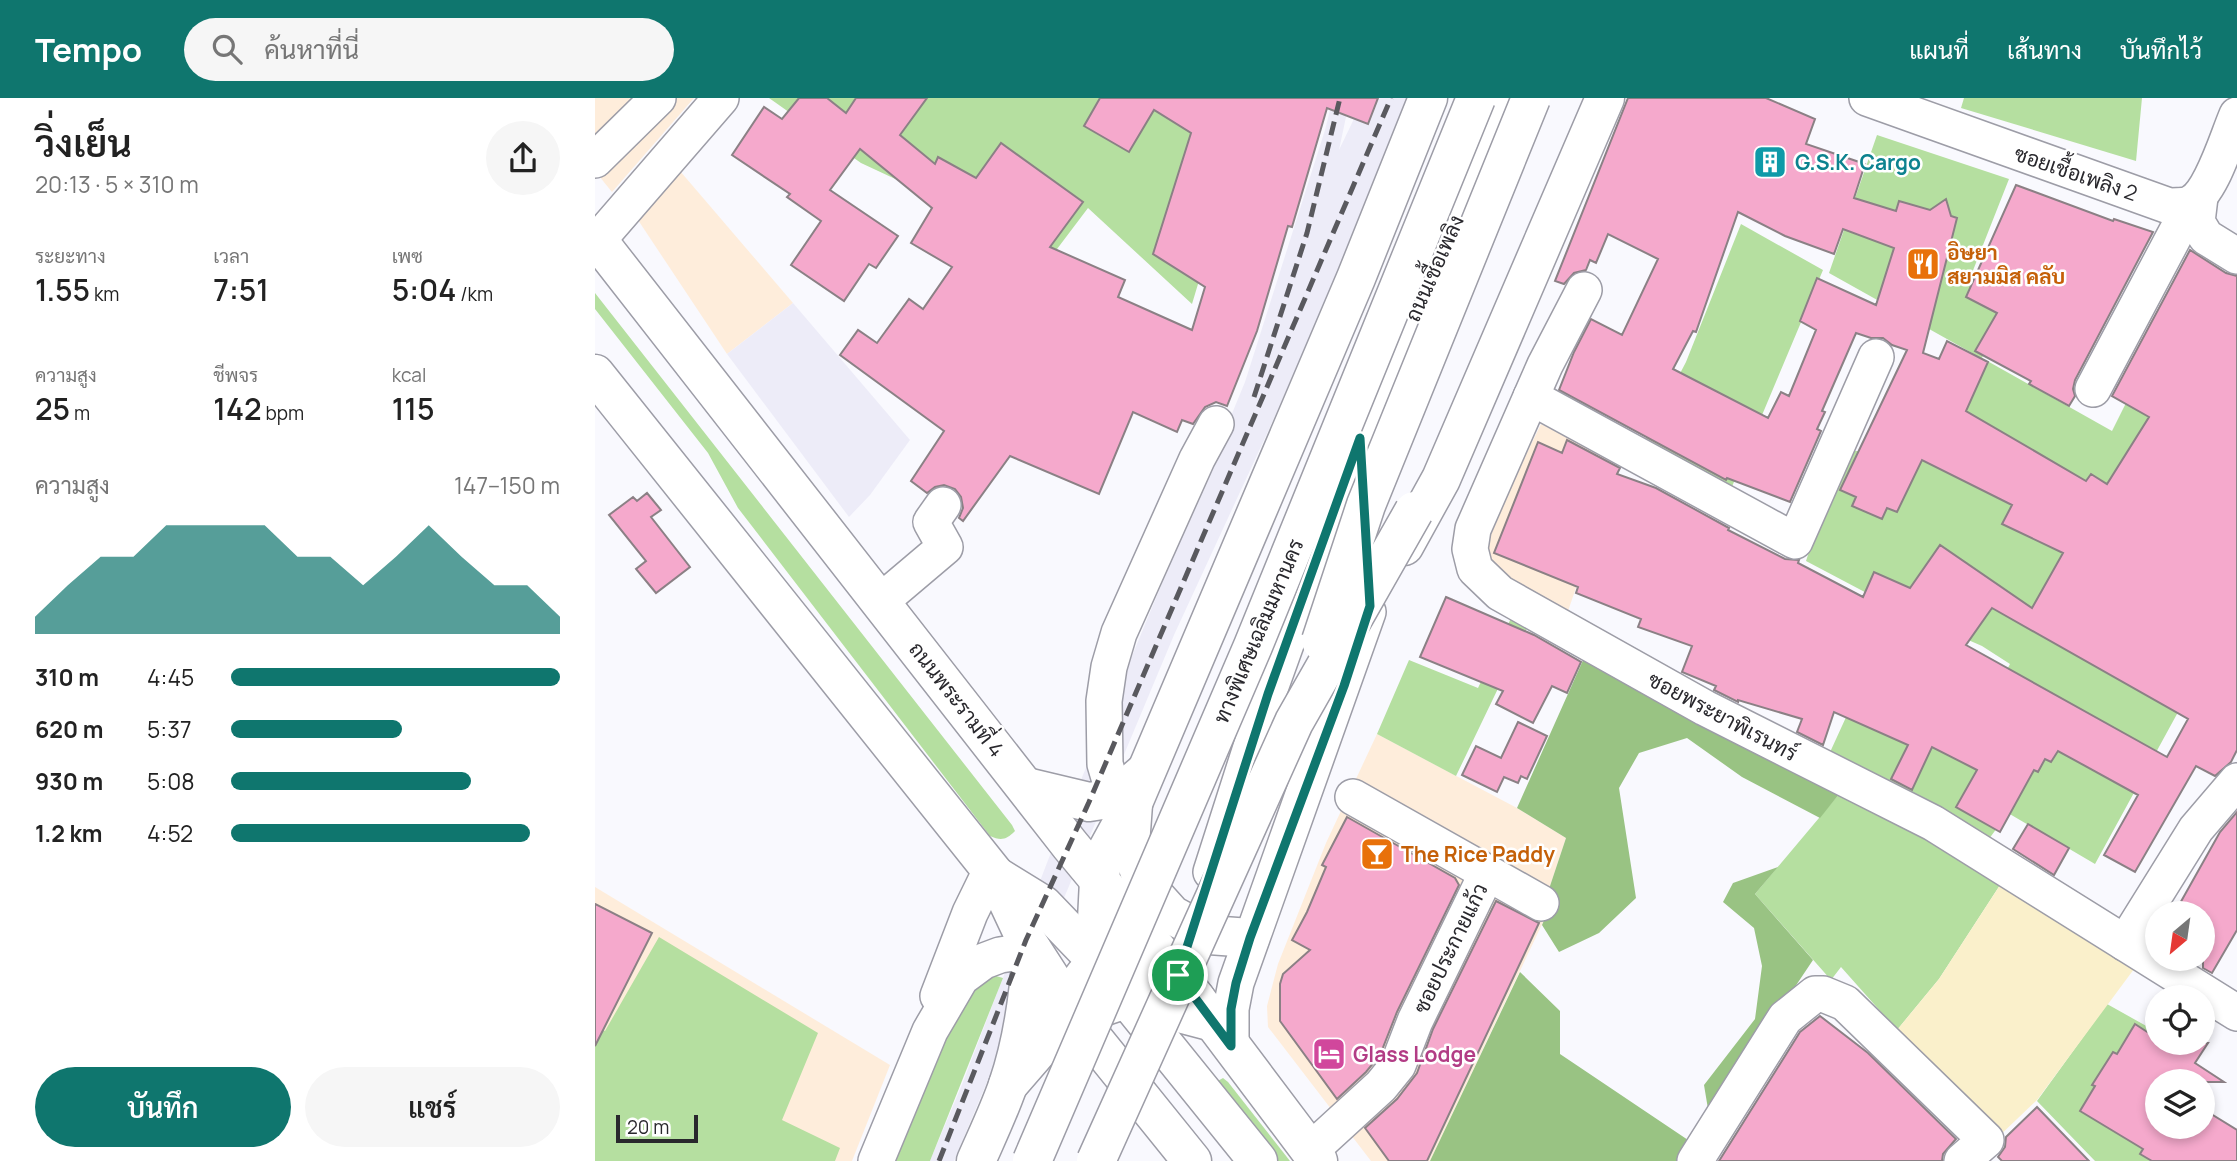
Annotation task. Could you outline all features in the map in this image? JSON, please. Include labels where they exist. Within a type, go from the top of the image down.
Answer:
[{"type":"main road","points":[[1109,977],[1099,881],[1103,858],[1356,278],[1428,98]]},
{"type":"main road","name":"ทางพิเศษเฉลิมมหานคร","points":[[1032,1161],[1253,646],[1476,98]]},
{"type":"main road","points":[[1294,722],[1366,505],[1531,98]]},
{"type":"main road","points":[[1096,1161],[1294,722],[1413,511],[1481,358],[1586,98]]},
{"type":"main road","points":[[1370,606],[1441,479],[1605,98]]},
{"type":"main road","name":"ถนนพระรามที่ 4","points":[[596,239],[1099,881],[1189,1012],[1314,1156]]},
{"type":"main road","points":[[595,374],[994,873],[1033,950],[1063,1019],[1192,1161]]},
{"type":"main road","points":[[1026,787],[1089,802],[1131,791]]},
{"type":"main road","points":[[1131,791],[1130,845],[1144,884],[1171,915],[1193,927],[1209,934],[1250,938]]},
{"type":"main road","points":[[994,873],[1043,905],[1109,977]]},
{"type":"main road","points":[[976,1161],[1008,1085],[1028,1003],[1033,950]]},
{"type":"main road","points":[[1008,1085],[1063,1019],[1085,975],[1109,977],[1189,1012]]},
{"type":"main road","name":"ถนนพระรามที่ 4","points":[[1189,1012],[1258,1161]]},
{"type":"street","points":[[595,160],[658,98]]},
{"type":"street","points":[[596,239],[721,98]]},
{"type":"street","name":"ถนนเชื้อเพลิง","points":[[1360,438],[1370,606],[1344,686],[1250,938],[1231,1009],[1189,1012],[1193,927],[1268,694],[1360,438],[1509,98]]},
{"type":"street","name":"ซอยเชื้อเพลิง 2","points":[[1867,98],[2169,206],[2194,201]]},
{"type":"street","points":[[2093,389],[2178,229],[2208,183],[2237,115]]},
{"type":"street","points":[[2194,201],[2197,222],[2206,237],[2234,250]]},
{"type":"street","name":"ซอยพระยาพิเรนทร์","points":[[1584,290],[1531,397],[1473,529],[1470,549],[1475,569],[1500,593],[1705,708],[1933,823],[2237,1013]]},
{"type":"street","points":[[1531,397],[1795,541],[1876,357]]},
{"type":"street","points":[[1131,791],[1105,764],[1104,701],[1109,667],[1119,633],[1197,459],[1216,424]]},
{"type":"street","points":[[880,602],[945,547],[931,522],[943,505]]},
{"type":"street","points":[[2125,943],[2196,829],[2237,781]]},
{"type":"street","name":"ซอยประกายแก้ว","points":[[1353,797],[1541,903]]},
{"type":"street","points":[[930,1031],[939,988],[969,913],[994,873]]},
{"type":"street","name":"ซอยประกายแก้ว","points":[[1314,1156],[1398,1065],[1415,1021],[1487,873]]},
{"type":"street","points":[[876,1161],[930,1031],[961,978],[984,961],[1000,955],[1033,950]]},
{"type":"street","points":[[1695,1161],[1785,1018],[1815,994],[1845,1003],[1986,1140],[1962,1161]]},
{"type":"shaded area","points":[[595,98],[694,98],[612,192],[595,171]]},
{"type":"shaded area","points":[[1333,98],[1350,98],[1339,150],[1364,98],[1414,98],[1276,414],[1174,635],[954,1161],[930,1161],[1050,855],[1245,382]]},
{"type":"shaded area","points":[[680,171],[793,303],[727,354],[638,220]]},
{"type":"shaded area","points":[[793,303],[910,440],[870,495],[849,517],[727,354]]},
{"type":"shaded area","points":[[1541,424],[1618,464],[1565,620],[1501,586],[1478,553]]},
{"type":"shaded area","points":[[1377,734],[1517,808],[1566,838],[1550,886],[1545,918],[1430,1161],[1371,1161],[1268,1027],[1267,1006],[1278,964],[1326,843]]},
{"type":"shaded area","points":[[595,887],[890,1065],[852,1161],[595,1161]]},
{"type":"green space","points":[[769,98],[1247,98],[1228,184],[1192,304],[1088,208],[1054,253],[861,163]]},
{"type":"green space","points":[[1964,98],[2142,98],[2136,161],[1961,108]]},
{"type":"green space","points":[[1877,135],[2009,179],[1972,273],[2010,294],[1982,358],[2112,431],[2128,399],[2156,417],[2183,703],[2095,864],[2008,813],[1986,843],[1826,761],[1863,680],[1980,722],[2010,664],[1982,646],[1895,608],[1806,561],[1842,451],[1902,451],[1947,401],[1972,353],[1829,273]]},
{"type":"green space","points":[[1741,224],[1823,270],[1731,489],[1643,444],[1686,362]]},
{"type":"green space","points":[[595,293],[1012,825],[1015,831],[1009,836],[1000,839],[990,836],[738,508],[708,453],[595,309]]},
{"type":"green space","points":[[1512,616],[1528,626],[1456,776],[1377,734],[1409,660],[1478,688]]},
{"type":"green space","points":[[1584,658],[1840,793],[1820,818],[1742,777],[1687,738],[1639,753],[1619,788],[1636,898],[1599,933],[1559,952],[1542,925],[1550,886],[1566,838],[1517,808]]},
{"type":"green space","points":[[1840,793],[1911,827],[2002,882],[1939,979],[1897,1030],[1841,967],[1831,980],[1755,894]]},
{"type":"green space","points":[[1778,867],[1755,894],[1813,960],[1709,1115],[1704,1085],[1755,1019],[1762,966],[1754,928],[1723,902],[1733,883]]},
{"type":"green space","points":[[659,937],[818,1033],[782,1120],[840,1148],[835,1161],[595,1161],[595,1026],[605,1031]]},
{"type":"green space","points":[[982,972],[1003,978],[930,1161],[889,1161],[934,1052]]},
{"type":"green space","points":[[1520,972],[1560,1011],[1560,1054],[1691,1142],[1678,1161],[1430,1161]]},
{"type":"green space","points":[[2107,1004],[2145,1025],[2145,1055],[2129,1087],[2145,1109],[2145,1139],[2175,1139],[2206,1161],[2095,1161],[2037,1101]]},
{"type":"green space","points":[[1223,1078],[1290,1161],[1275,1161],[1216,1082]]},
{"type":"sand","points":[[2002,882],[2137,965],[2037,1100],[1994,1141],[1897,1030],[1939,979]]},
{"type":"building","points":[[799,98],[827,98],[846,113],[856,98],[927,98],[900,135],[935,164],[938,157],[976,178],[1001,143],[1083,202],[1050,247],[1125,280],[1118,297],[1192,330],[1205,287],[1153,254],[1191,133],[1154,110],[1129,152],[1084,126],[1100,98],[1378,98],[1368,124],[1327,108],[1292,227],[1288,226],[1257,331],[1227,406],[1216,402],[1205,407],[1193,424],[1182,420],[1177,432],[1133,412],[1099,494],[1010,456],[963,521],[959,518],[963,508],[961,497],[955,489],[944,485],[927,493],[911,481],[944,431],[840,355],[858,330],[877,343],[909,299],[923,309],[952,267],[911,243],[932,208],[860,149],[830,190],[898,236],[876,268],[869,264],[844,301],[791,265],[821,221],[787,197],[790,194],[732,155],[764,107],[782,119]]},
{"type":"building","points":[[1628,98],[1766,98],[1815,119],[1806,144],[1865,164],[1854,198],[1896,211],[1899,201],[1930,210],[1946,199],[1951,216],[1957,218],[1923,353],[1939,359],[1947,341],[1988,362],[1966,411],[2086,481],[2091,474],[2107,484],[2149,417],[2112,396],[2190,250],[2226,273],[2237,276],[2237,750],[2231,762],[2215,776],[2196,766],[2135,872],[2104,855],[2138,795],[2058,751],[2051,762],[2045,759],[2038,772],[2034,770],[2000,832],[1956,807],[1977,770],[1932,747],[1912,790],[1891,779],[1908,745],[1834,712],[1823,745],[1797,732],[1802,719],[1738,702],[1714,690],[1716,686],[1682,672],[1692,646],[1638,627],[1641,619],[1576,593],[1578,587],[1494,553],[1538,442],[1562,453],[1567,440],[1620,468],[1617,474],[1656,488],[1729,528],[1728,530],[1785,559],[1799,560],[1798,563],[1863,597],[1874,572],[1910,588],[1940,545],[2032,608],[2063,553],[2002,524],[2012,505],[1922,460],[1897,512],[1887,508],[1882,519],[1852,506],[1856,497],[1840,490],[1907,350],[1892,345],[1883,338],[1871,338],[1856,333],[1822,411],[1825,412],[1817,429],[1821,431],[1790,502],[1727,478],[1726,480],[1559,390],[1591,319],[1622,335],[1658,259],[1608,234],[1596,263],[1590,260],[1586,270],[1574,273],[1564,284],[1555,281]],"holes":[[[1738,212],[1785,236],[1834,254],[1843,229],[1894,248],[1876,305],[1817,278],[1800,321],[1816,330],[1789,396],[1781,392],[1768,418],[1673,369],[1693,331],[1696,332]],[[1992,608],[2188,719],[2167,757],[1966,645]]]},
{"type":"building","points":[[2016,185],[2113,221],[2114,219],[2153,232],[2075,380],[2075,396],[2069,406],[2029,384],[2031,381],[1975,351],[1997,313],[1966,297]]},
{"type":"building","points":[[647,493],[661,510],[651,517],[690,567],[656,593],[636,569],[646,561],[609,515],[633,497],[637,501]]},
{"type":"building","points":[[1446,597],[1534,635],[1581,662],[1567,693],[1552,686],[1533,723],[1496,704],[1503,691],[1420,657]]},
{"type":"building","points":[[1518,722],[1547,736],[1527,779],[1521,776],[1518,783],[1504,777],[1497,792],[1462,775],[1476,746],[1501,758]]},
{"type":"building","points":[[2237,812],[2237,930],[2215,968],[2215,901],[2181,901],[2220,832]]},
{"type":"building","points":[[1347,817],[1455,878],[1459,885],[1397,1012],[1380,1055],[1337,1099],[1280,1021],[1280,984],[1283,974],[1310,950],[1292,940],[1326,867],[1322,865]]},
{"type":"building","points":[[2028,824],[2069,848],[2054,875],[2013,849]]},
{"type":"building","points":[[1496,901],[1539,923],[1427,1161],[1389,1161],[1365,1128],[1397,1099],[1417,1073],[1433,1029]]},
{"type":"building","points":[[595,904],[652,933],[595,1046]]},
{"type":"building","points":[[1820,1016],[1868,1053],[1956,1139],[1943,1154],[1942,1161],[1719,1161],[1800,1032]]},
{"type":"building","points":[[2135,1024],[2145,1031],[2145,1055],[2200,1055],[2195,1063],[2204,1069],[2145,1069],[2145,1139],[2215,1139],[2215,1116],[2237,1130],[2237,1161],[2152,1161],[2140,1154],[2143,1149],[2080,1111],[2095,1086],[2092,1085],[2113,1052],[2117,1054]]},
{"type":"building","points":[[2037,1107],[2089,1161],[2002,1161],[1998,1157],[2005,1147],[2006,1137]]},
{"type":"railway","points":[[1254,397],[1307,233],[1340,98]]},
{"type":"railway","points":[[939,1161],[1026,940],[1089,802],[1391,98]]},
{"type":"place","name":"G.S.K. Cargo","points":[[1770,162]]},
{"type":"place","name":"อิษยา สยามมิส คลับ","points":[[1923,264]]},
{"type":"place","name":"The Rice Paddy","points":[[1377,854]]},
{"type":"place","name":"Glass Lodge","points":[[1329,1054]]},
{"type":"route","points":[[1360,438],[1370,606],[1344,686],[1250,938],[1231,1009],[1231,1046],[1178,975],[1268,694],[1360,438]]}]
